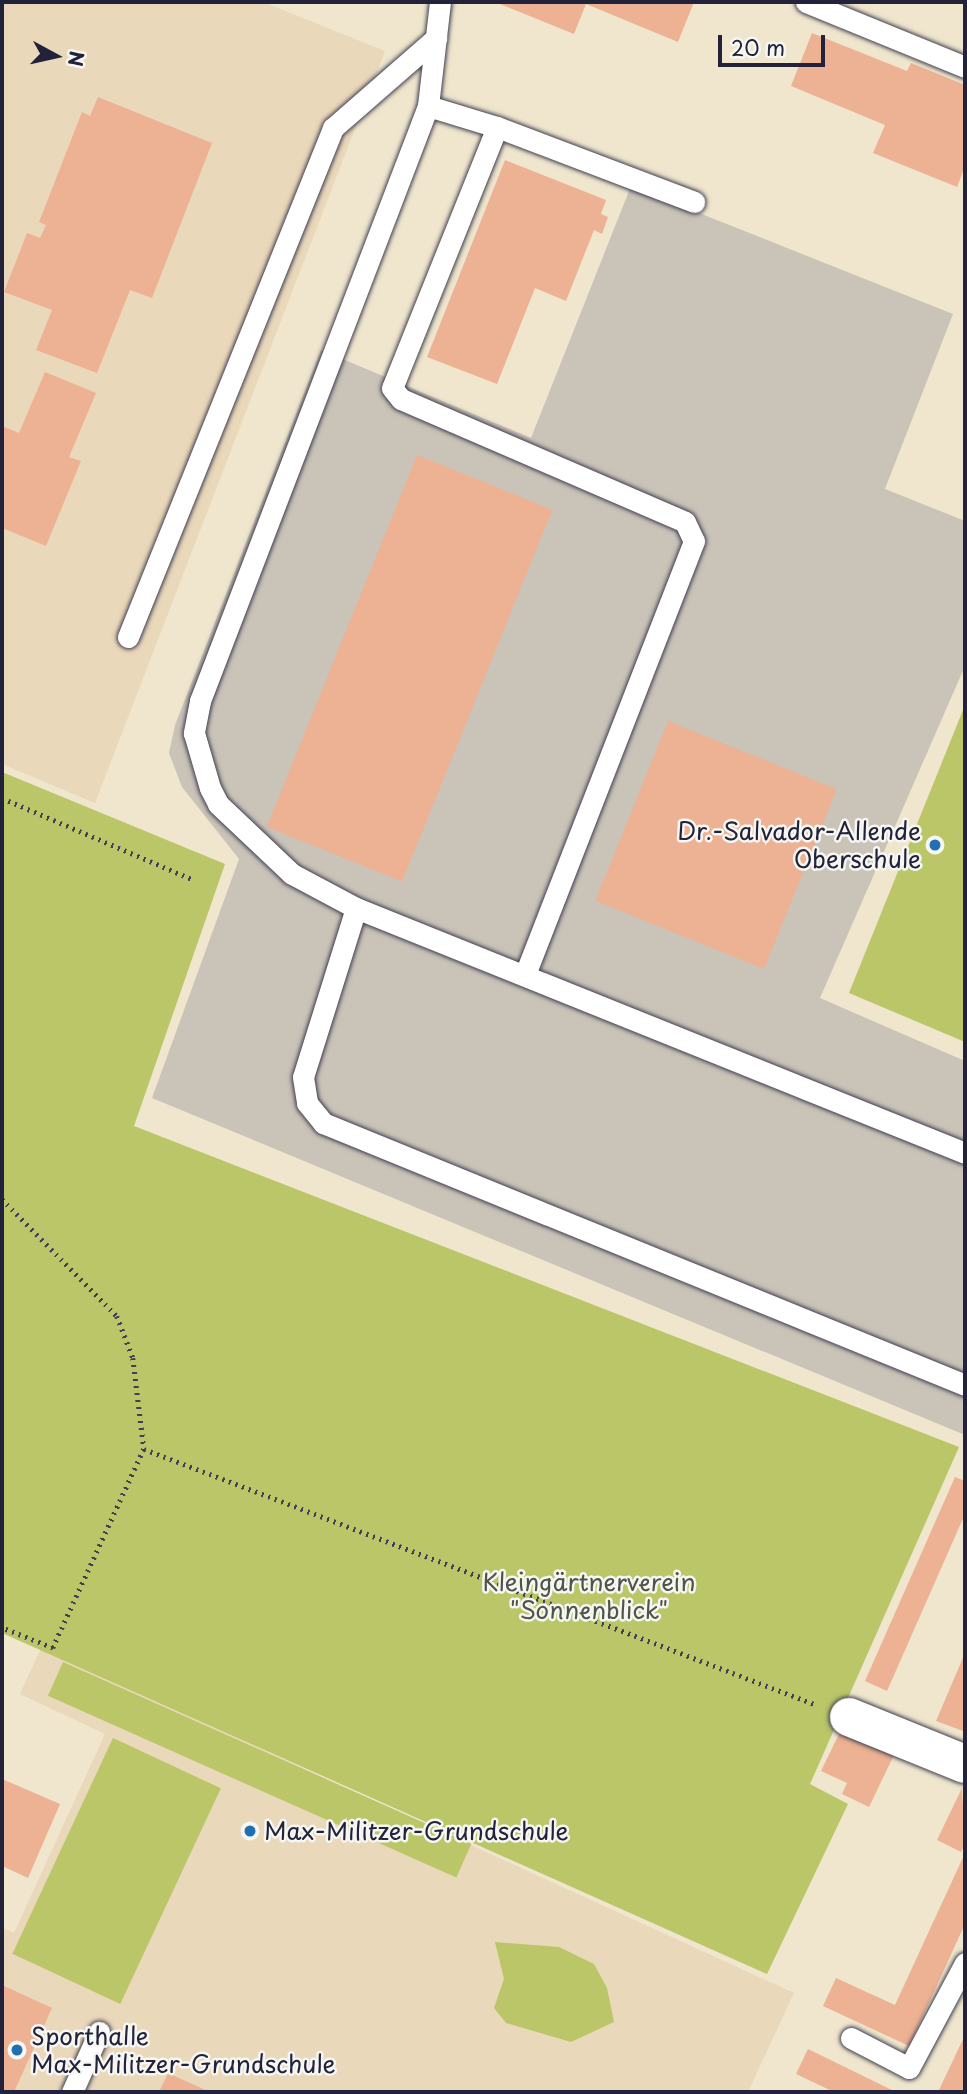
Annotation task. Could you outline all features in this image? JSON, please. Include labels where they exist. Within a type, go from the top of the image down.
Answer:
[{"type":"street","points":[[849,1717],[965,1763]]},
{"type":"lane","points":[[440,2],[428,106],[200,701],[194,733],[218,804],[292,874],[356,908],[526,973],[965,1153]]},
{"type":"lane","points":[[806,2],[965,67]]},
{"type":"lane","points":[[128,637],[333,128],[436,38]]},
{"type":"lane","points":[[428,106],[497,127],[694,202]]},
{"type":"lane","points":[[497,127],[392,388],[401,399],[685,522],[694,541],[526,973]]},
{"type":"lane","points":[[356,908],[303,1077],[307,1103],[323,1123],[965,1385]]},
{"type":"lane","points":[[851,2038],[909,2068],[965,1963]]},
{"type":"lane","points":[[72,2092],[99,2032]]},
{"type":"path","points":[[2,799],[192,878]]},
{"type":"path","points":[[2,1199],[117,1316],[133,1359],[144,1449],[53,1648],[2,1628]]},
{"type":"path","points":[[144,1449],[849,1717]]},
{"type":"shaded area","points":[[2,2],[263,2],[385,51],[95,803],[2,764]]},
{"type":"shaded area","points":[[631,186],[953,314],[885,489],[965,521],[965,666],[820,998],[965,1061],[965,1435],[152,1098],[239,859],[182,787],[169,753],[175,725],[321,350],[531,438]]},
{"type":"shaded area","name":"Max-Militzer-Grundschule","points":[[41,1648],[794,1993],[748,2092],[2,2092],[2,1928],[14,1933],[105,1734],[20,1694]]},
{"type":"green space","name":"Dr.-Salvador-Allende Oberschule","points":[[965,705],[965,1042],[849,993]]},
{"type":"green space","name":"Kleingärtnerverein \"Sonnenblick\"","points":[[2,772],[225,864],[134,1126],[959,1447],[810,1784],[848,1804],[767,1974],[2,1633]]},
{"type":"green space","points":[[63,1662],[471,1844],[456,1878],[48,1696]]},
{"type":"green space","points":[[113,1738],[221,1788],[120,2004],[12,1954]]},
{"type":"green space","points":[[495,1942],[559,1947],[594,1964],[607,1988],[614,2022],[571,2042],[506,2023],[494,2008],[504,1979]]},
{"type":"building","points":[[495,2],[694,2],[678,42],[586,4],[574,34]]},
{"type":"building","points":[[812,33],[907,71],[911,63],[965,85],[965,166],[957,187],[873,153],[885,125],[791,86]]},
{"type":"building","points":[[98,97],[212,143],[152,298],[130,290],[97,373],[36,350],[52,310],[4,292],[27,233],[40,238],[46,225],[39,222],[82,112],[90,116]]},
{"type":"building","points":[[505,160],[606,200],[601,214],[608,217],[602,234],[594,230],[566,301],[535,288],[497,384],[427,357]]},
{"type":"building","points":[[45,372],[96,393],[69,457],[81,461],[46,546],[2,528],[2,426],[19,433]]},
{"type":"building","points":[[417,455],[552,510],[402,881],[267,827]]},
{"type":"building","points":[[668,721],[837,789],[764,969],[595,901]]},
{"type":"building","points":[[955,1477],[965,1481],[965,1514],[887,1691],[865,1681]]},
{"type":"building","points":[[965,1653],[965,1725],[963,1731],[936,1721]]},
{"type":"building","points":[[841,1730],[894,1755],[869,1807],[842,1794],[847,1783],[821,1771]]},
{"type":"building","points":[[2,1779],[60,1804],[28,1878],[2,1866]]},
{"type":"building","points":[[962,1788],[965,1844],[961,1852],[937,1840]]},
{"type":"building","points":[[965,1853],[965,1924],[909,2046],[823,2006],[836,1978],[895,2005]]},
{"type":"building","name":"Sporthalle Max-Militzer-Grundschule","points":[[2,1985],[52,2008],[14,2092],[2,2092]]},
{"type":"building","points":[[965,2035],[965,2092],[938,2092]]},
{"type":"building","points":[[808,2049],[896,2092],[834,2092],[796,2074]]},
{"type":"building","points":[[168,2073],[210,2092],[159,2092]]},
{"type":"place","name":"Dr.-Salvador-Allende Oberschule","points":[[935,845]]},
{"type":"place","name":"Max-Militzer-Grundschule","points":[[250,1831]]},
{"type":"place","name":"Sporthalle Max-Militzer-Grundschule","points":[[17,2050]]}]
